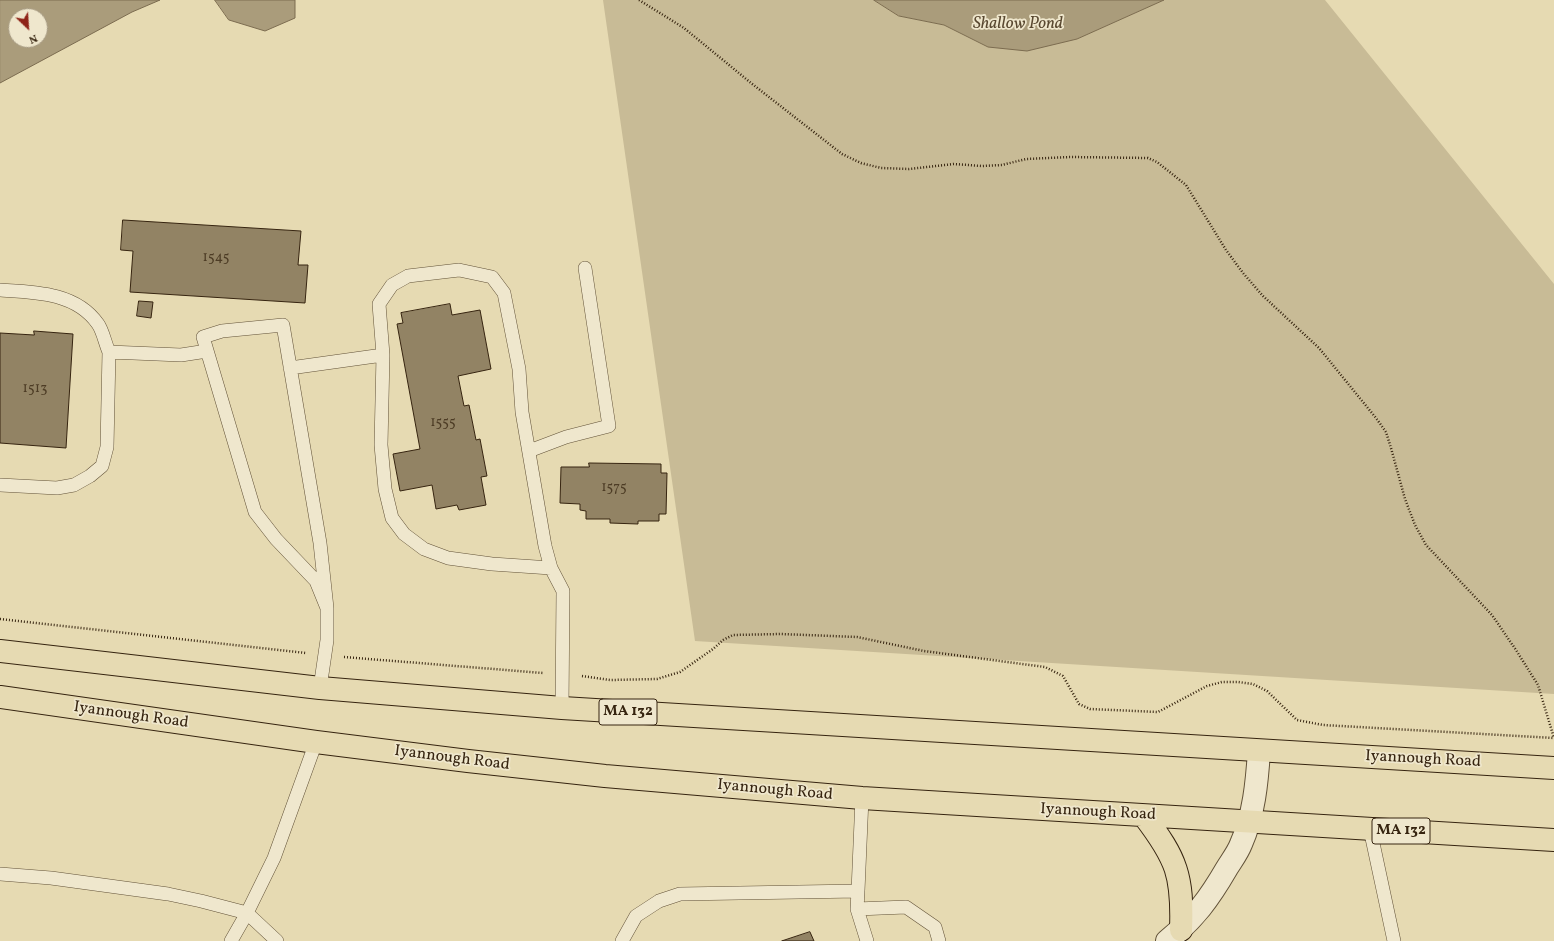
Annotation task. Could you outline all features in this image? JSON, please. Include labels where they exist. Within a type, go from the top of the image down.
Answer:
[{"type":"main road","name":"Iyannough Road","points":[[0,651],[320,688],[562,708],[1554,768]]},
{"type":"main road","name":"Iyannough Road","points":[[0,697],[316,742],[605,776],[862,798],[1554,840]]},
{"type":"main road","points":[[1144,816],[1162,839],[1174,861],[1182,905],[1174,935]]},
{"type":"street","points":[[1174,935],[1194,917],[1212,894],[1241,844],[1248,822],[1256,782],[1259,751]]},
{"type":"lane","points":[[529,451],[566,437],[609,426],[586,268]]},
{"type":"lane","points":[[551,568],[492,564],[448,558],[424,549],[404,534],[392,518],[385,489],[381,445],[383,355],[379,304],[392,285],[408,276],[459,270],[492,278],[504,293],[519,369],[522,412],[545,546],[551,568],[563,591],[562,708]]},
{"type":"lane","points":[[0,290],[39,292],[62,298],[86,310],[99,324],[109,352],[107,447],[102,466],[90,476],[74,485],[57,488],[0,485]]},
{"type":"lane","points":[[320,688],[327,640],[327,608],[320,543],[283,324],[222,331],[203,337],[255,512],[276,540],[316,581],[327,608]]},
{"type":"lane","points":[[109,352],[181,355],[207,351]]},
{"type":"lane","points":[[290,368],[383,355]]},
{"type":"lane","points":[[231,941],[247,914],[274,858],[316,742]]},
{"type":"lane","points":[[862,798],[857,910],[867,941]]},
{"type":"lane","points":[[1370,829],[1394,941]]},
{"type":"lane","points":[[0,874],[51,878],[168,894],[216,904],[247,914],[277,941]]},
{"type":"lane","points":[[622,941],[636,916],[659,901],[680,894],[858,891]]},
{"type":"lane","points":[[857,910],[906,907],[935,927],[939,941]]},
{"type":"path","points":[[0,619],[324,655],[563,674],[610,680],[657,679],[680,672],[713,649],[723,640],[733,635],[781,634],[857,637],[924,651],[1045,667],[1063,676],[1079,704],[1090,709],[1158,712],[1207,686],[1222,682],[1238,682],[1253,684],[1267,691],[1297,720],[1323,725],[1554,738],[1538,685],[1516,650],[1492,615],[1426,545],[1415,525],[1405,500],[1386,432],[1372,412],[1319,348],[1263,296],[1243,274],[1226,250],[1186,185],[1174,174],[1157,162],[1148,158],[1026,159],[995,165],[982,166],[954,164],[909,169],[881,168],[861,163],[842,154],[751,83],[684,28],[639,0]]},
{"type":"shaded area","points":[[603,0],[874,0],[899,16],[944,25],[988,47],[1077,39],[1164,0],[1325,0],[1554,284],[1554,694],[695,641]]},
{"type":"water","points":[[0,0],[160,0],[132,12],[0,83]]},
{"type":"water","points":[[215,0],[295,0],[295,18],[265,31],[229,20]]},
{"type":"water","name":"Shallow Pond","points":[[874,0],[1164,0],[1077,39],[1027,51],[988,47],[944,25],[899,16]]},
{"type":"building","points":[[123,220],[301,231],[298,265],[308,265],[305,303],[130,292],[133,251],[121,250]]},
{"type":"building","points":[[139,301],[153,302],[151,318],[137,316]]},
{"type":"building","points":[[450,304],[452,315],[480,310],[491,369],[458,376],[464,406],[469,405],[476,440],[480,439],[487,476],[481,477],[486,505],[459,510],[457,505],[436,509],[432,485],[400,491],[393,454],[420,449],[397,324],[403,323],[401,313]]},
{"type":"building","points":[[34,331],[73,334],[66,448],[0,443],[0,333],[34,335]]},
{"type":"building","points":[[589,463],[661,464],[661,473],[667,473],[666,514],[659,514],[659,521],[638,521],[638,524],[610,523],[610,519],[586,519],[586,511],[580,510],[580,504],[560,503],[561,467],[589,467]]},
{"type":"building","points":[[810,932],[814,941],[782,941]]}]
